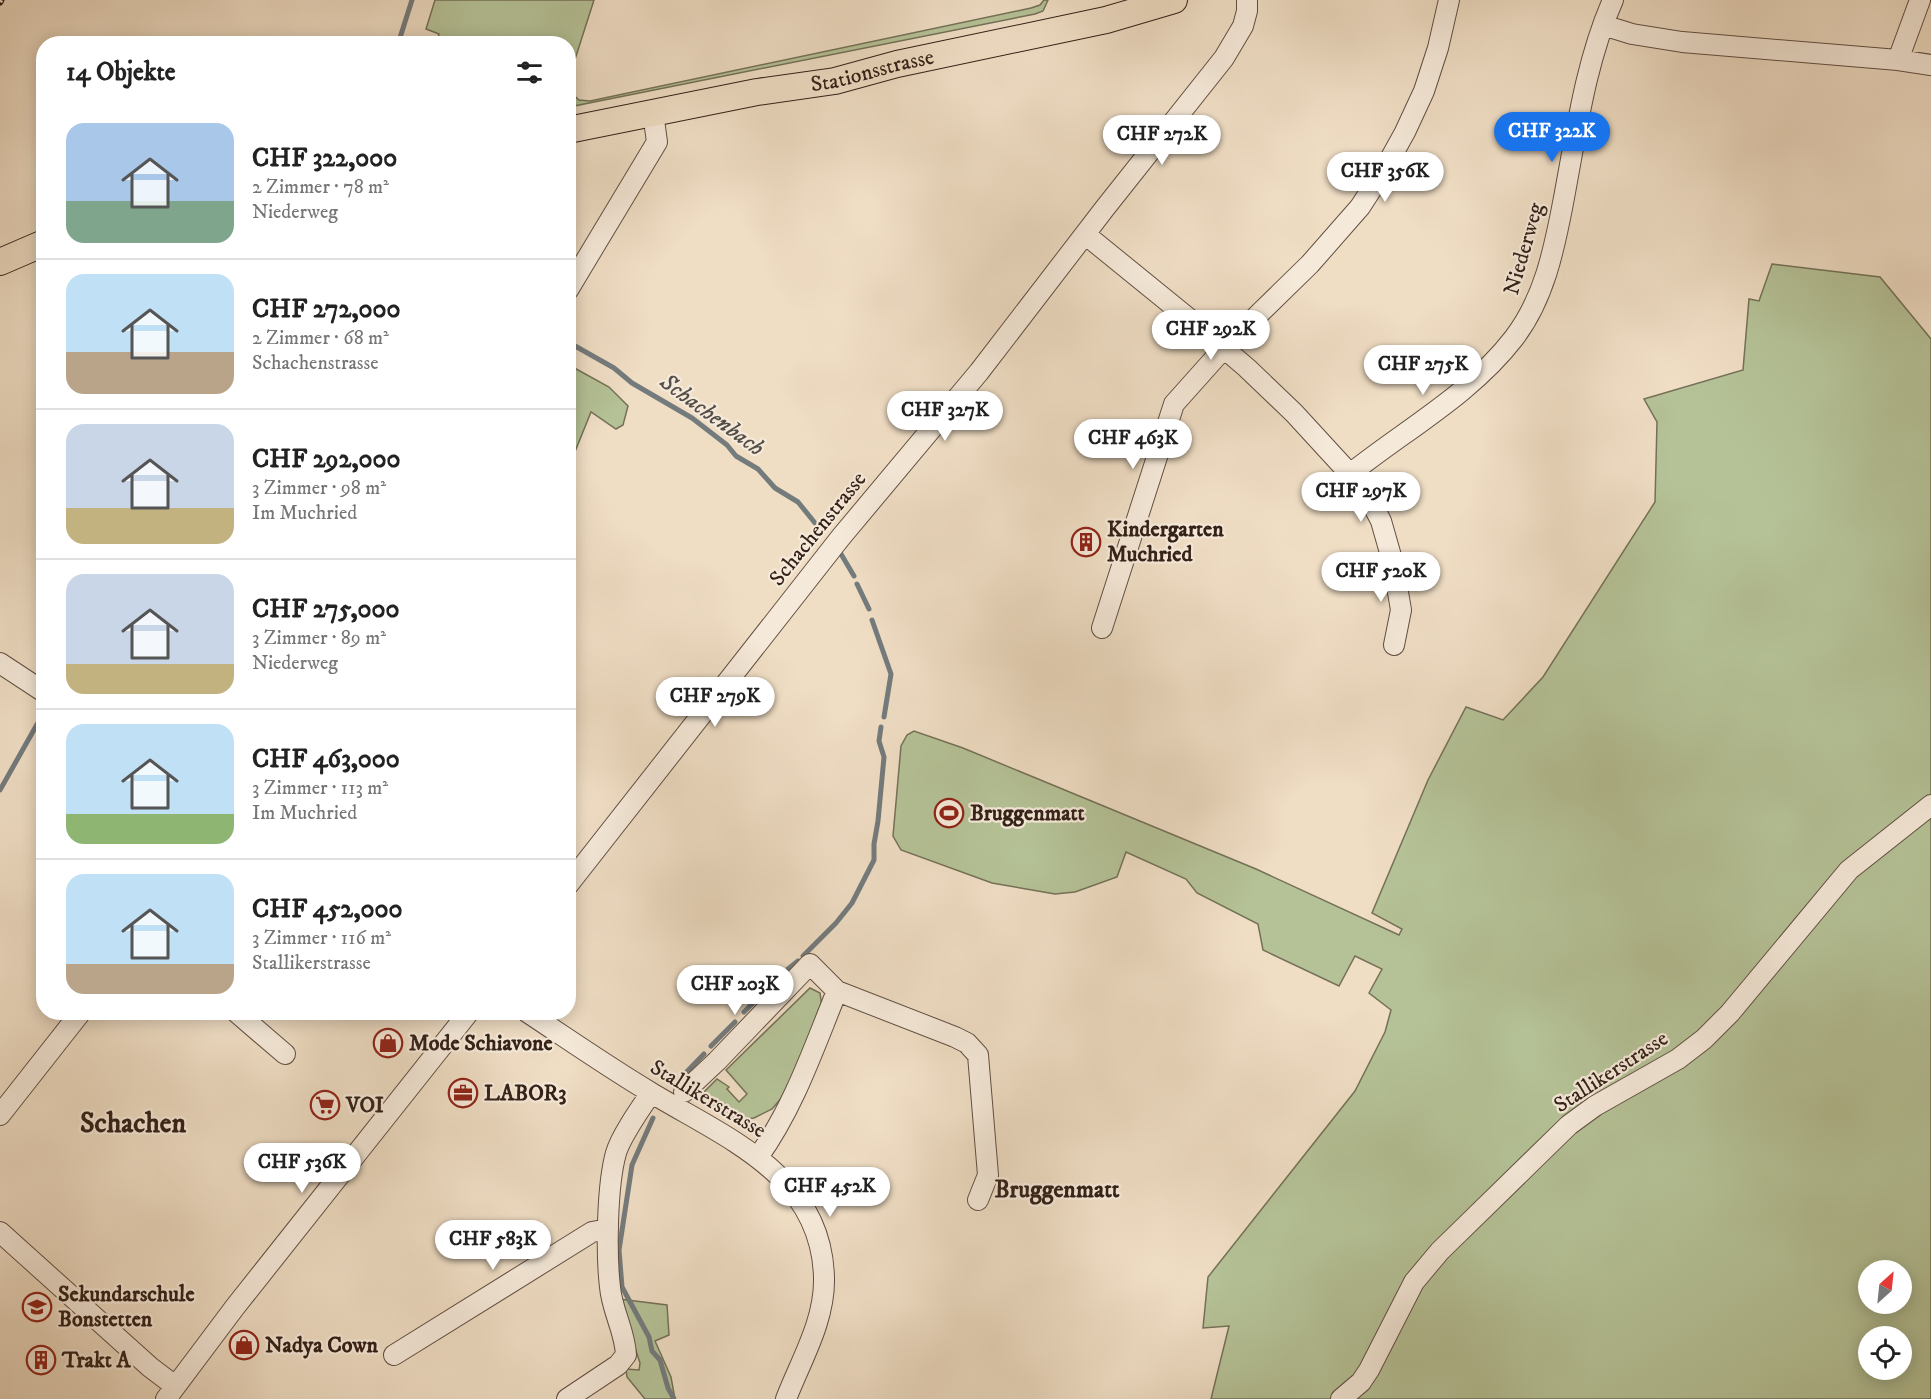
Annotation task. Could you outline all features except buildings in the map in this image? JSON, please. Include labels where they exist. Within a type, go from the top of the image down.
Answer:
[{"type":"main road","name":"Stationsstrasse","points":[[576,128],[757,92],[827,83],[897,64],[1106,20],[1174,0]]},
{"type":"main road","points":[[0,262],[36,246]]},
{"type":"street","name":"Schachenstrasse","points":[[576,875],[825,558],[979,372],[1224,58],[1243,26],[1247,11],[1246,0]]},
{"type":"street","points":[[1102,628],[1174,404],[1224,348],[1248,327],[1336,237],[1360,207],[1384,171],[1424,91],[1438,48],[1449,0]]},
{"type":"street","name":"Niederweg","points":[[1350,474],[1490,367],[1515,337],[1533,310],[1545,279],[1557,235],[1592,59],[1613,0]]},
{"type":"street","points":[[1898,60],[1920,0]]},
{"type":"street","points":[[1603,25],[1632,34],[1682,42],[1898,60],[1931,65]]},
{"type":"street","points":[[576,277],[657,142],[654,120],[656,112]]},
{"type":"street","points":[[1086,235],[1224,348],[1294,413],[1368,496],[1381,521],[1391,551],[1401,610],[1394,645]]},
{"type":"street","points":[[0,663],[36,687]]},
{"type":"street","name":"Stallikerstrasse","points":[[1341,1399],[1365,1376],[1413,1282],[1440,1251],[1569,1125],[1594,1106],[1678,1059],[1704,1040],[1730,1013],[1849,870],[1931,805]]},
{"type":"street","points":[[684,1092],[724,1054],[810,964],[837,991],[955,1037],[967,1043],[978,1055],[988,1175],[978,1200]]},
{"type":"street","points":[[758,1157],[795,1093],[837,991]]},
{"type":"street","points":[[0,1115],[75,1020]]},
{"type":"street","points":[[245,1020],[285,1054]]},
{"type":"street","points":[[0,1232],[150,1367],[171,1392],[463,1020]]},
{"type":"street","name":"Stallikerstrasse","points":[[539,1020],[651,1093],[738,1143],[779,1174],[795,1193],[811,1219],[821,1250],[825,1279],[821,1311],[815,1331],[786,1399]]},
{"type":"street","points":[[567,1399],[618,1365],[626,1355],[625,1341],[610,1288],[608,1229],[612,1170],[616,1150],[651,1093]]},
{"type":"street","points":[[394,1355],[592,1232],[608,1229]]},
{"type":"green space","points":[[435,0],[594,0],[576,56],[576,36],[438,36],[439,34],[426,29]]},
{"type":"green space","points":[[1044,0],[1048,0],[1043,11],[1035,14],[576,106],[576,97],[579,100],[590,101],[1040,5]]},
{"type":"green space","points":[[1772,264],[1880,277],[1931,339],[1931,1399],[1211,1399],[1229,1326],[1203,1328],[1208,1277],[1355,1091],[1385,1032],[1391,1010],[1369,993],[1382,969],[1355,956],[1339,986],[1263,950],[1258,924],[1197,893],[1186,879],[1126,852],[1117,877],[1075,892],[1055,894],[992,883],[901,850],[893,836],[901,746],[907,735],[914,731],[963,748],[1256,869],[1399,935],[1402,929],[1372,913],[1428,780],[1466,707],[1503,720],[1543,677],[1655,502],[1657,422],[1644,399],[1743,370],[1749,299],[1759,301]]},
{"type":"green space","points":[[576,369],[609,387],[628,406],[623,425],[616,429],[591,412],[576,449]]},
{"type":"green space","points":[[810,988],[820,993],[822,1007],[784,1095],[772,1109],[754,1118],[738,1120],[699,1101],[702,1094],[717,1079],[729,1087],[727,1089],[739,1102],[747,1094],[726,1070]]},
{"type":"green space","points":[[619,1299],[667,1305],[669,1335],[655,1341],[671,1377],[675,1399],[645,1399],[627,1377],[626,1369],[639,1370],[640,1363]]},
{"type":"waterway","points":[[401,36],[412,0]]},
{"type":"waterway","name":"Schachenbach","points":[[576,347],[692,418],[727,445],[736,456],[758,469],[775,488],[798,502],[815,523],[824,530]]},
{"type":"waterway","name":"Schachenbach","points":[[841,554],[854,576]]},
{"type":"waterway","name":"Schachenbach","points":[[857,584],[869,609]]},
{"type":"waterway","name":"Schachenbach","points":[[872,620],[891,674],[884,717]]},
{"type":"waterway","points":[[0,790],[36,726]]},
{"type":"waterway","name":"Schachenbach","points":[[803,956],[836,923],[852,903],[874,860],[884,757],[879,741],[881,727]]},
{"type":"waterway","name":"Schachenbach","points":[[744,1012],[798,961]]},
{"type":"waterway","name":"Schachenbach","points":[[711,1046],[735,1022]]},
{"type":"waterway","name":"Schachenbach","points":[[675,1084],[704,1054]]},
{"type":"waterway","name":"Schachenbach","points":[[653,1118],[632,1165],[619,1250],[622,1287],[649,1337],[652,1351],[660,1360],[668,1388],[674,1399]]},
{"type":"place","name":"Kindergarten Muchried","points":[[1086,542]]},
{"type":"place","name":"Bruggenmatt","points":[[949,813]]},
{"type":"place","name":"Mode Schiavone","points":[[388,1043]]},
{"type":"place","name":"LABOR3","points":[[463,1093]]},
{"type":"place","name":"VOI","points":[[325,1105]]},
{"type":"place","name":"Sekundarschule Bonstetten","points":[[37,1307]]},
{"type":"place","name":"Nadya Cown","points":[[244,1345]]},
{"type":"place","name":"Trakt A","points":[[41,1360]]},
{"type":"district","name":"Schachen","points":[[133,1123]]},
{"type":"district","name":"Bruggenmatt","points":[[1057,1190]]}]
